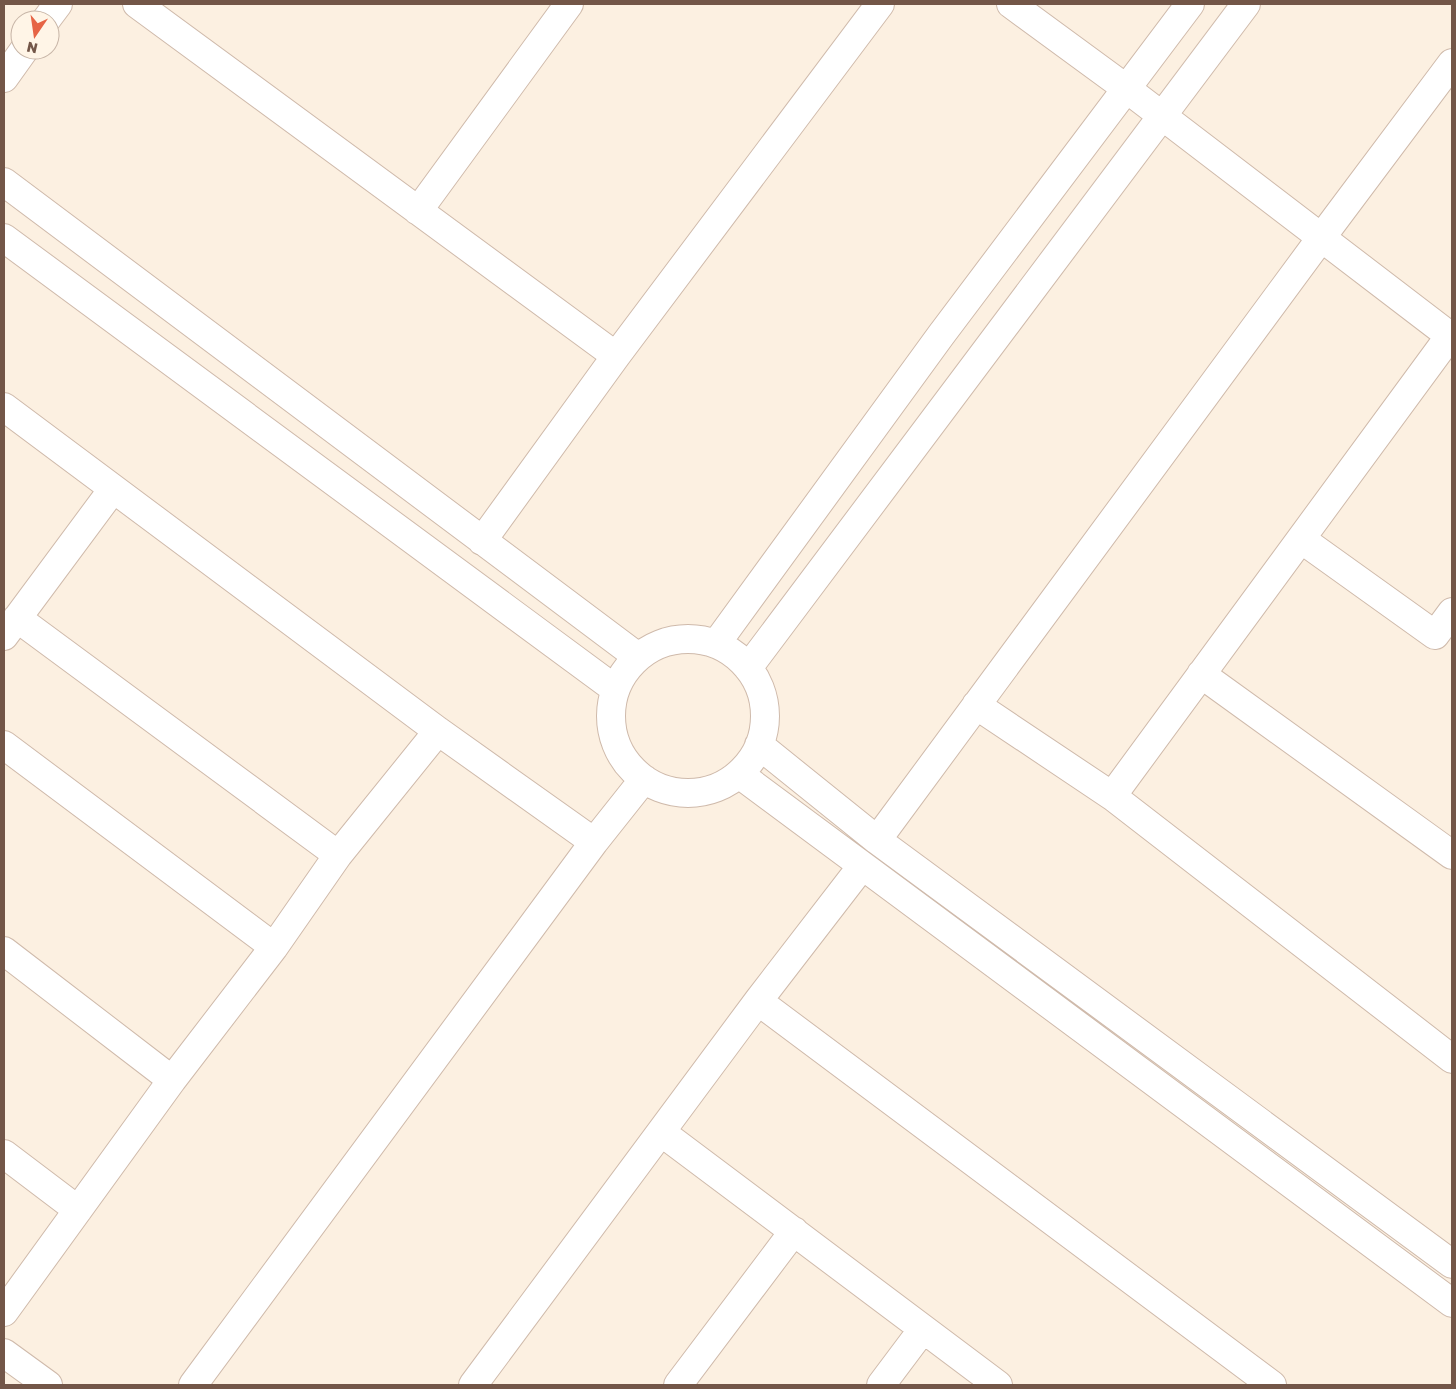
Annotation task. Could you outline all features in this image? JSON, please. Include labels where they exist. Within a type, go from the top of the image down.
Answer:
[{"type":"street","points":[[137,4],[616,356]]},
{"type":"street","points":[[418,211],[569,4]]},
{"type":"street","points":[[482,541],[616,356],[880,4]]},
{"type":"street","points":[[1011,4],[1163,116],[1451,335],[1112,796]]},
{"type":"street","points":[[716,644],[940,335],[1190,4]]},
{"type":"street","points":[[748,668],[1246,4]]},
{"type":"street","points":[[4,78],[17,60]]},
{"type":"street","points":[[878,840],[1452,63]]},
{"type":"street","points":[[4,182],[638,657]]},
{"type":"street","points":[[4,238],[615,689]]},
{"type":"street","points":[[4,407],[438,731],[594,842]]},
{"type":"street","points":[[306,462],[333,430]]},
{"type":"street","points":[[113,489],[10,627],[338,855]]},
{"type":"street","points":[[1301,539],[1444,642],[1452,612]]},
{"type":"street","points":[[696,639],[716,644],[728,650],[748,668],[759,686],[764,705],[764,726],[759,746],[739,774],[717,787],[692,793],[667,790],[644,779],[628,766],[618,748],[612,729],[611,709],[615,689],[624,672],[638,657],[656,646],[675,640],[696,639]]},
{"type":"street","points":[[1202,674],[1452,855]]},
{"type":"street","points":[[976,705],[1112,796],[1452,1059]]},
{"type":"street","points":[[4,1312],[172,1080],[274,947],[338,855],[438,731]]},
{"type":"street","points":[[4,745],[274,947]]},
{"type":"street","points":[[759,746],[878,840],[1452,1264]]},
{"type":"street","points":[[739,774],[1452,1303]]},
{"type":"street","points":[[193,1385],[594,842],[644,779]]},
{"type":"street","points":[[473,1385],[758,1001],[862,866]]},
{"type":"street","points":[[4,951],[172,1080]]},
{"type":"street","points":[[758,1001],[1272,1385]]},
{"type":"street","points":[[661,1132],[998,1385]]},
{"type":"street","points":[[4,1154],[78,1210]]},
{"type":"street","points":[[678,1385],[794,1231]]},
{"type":"street","points":[[881,1385],[923,1329]]},
{"type":"street","points":[[4,1353],[48,1385]]}]
